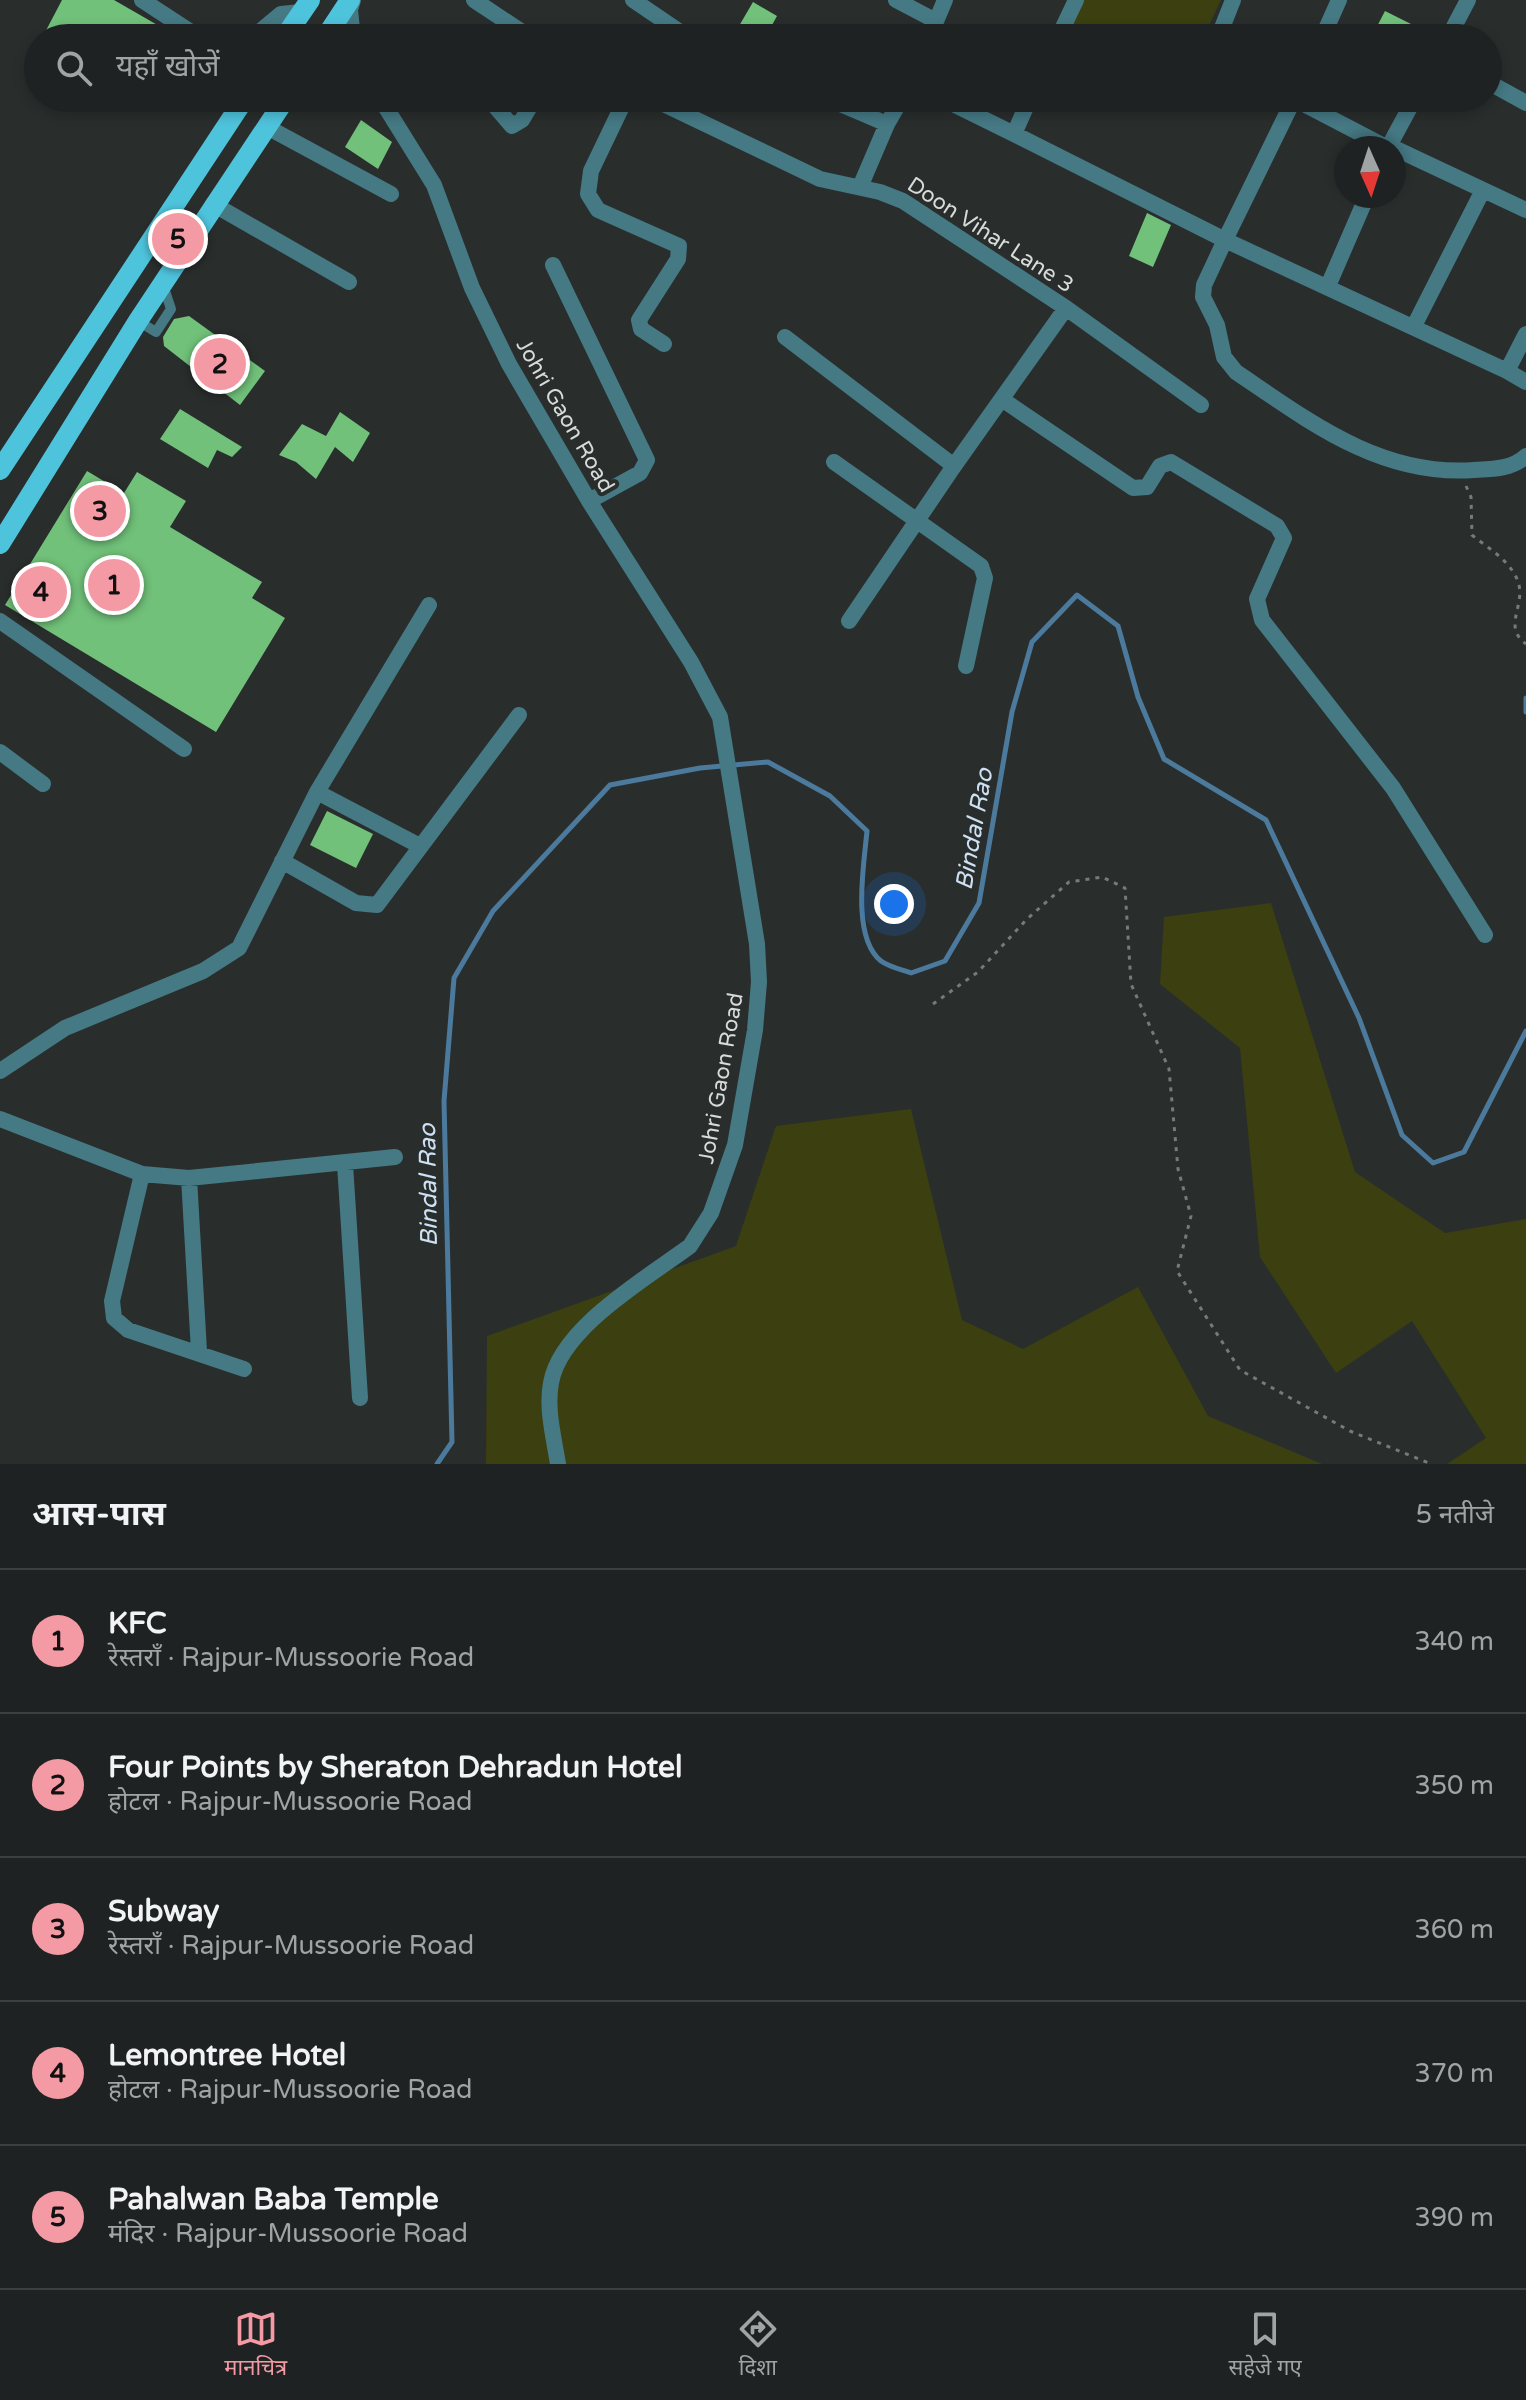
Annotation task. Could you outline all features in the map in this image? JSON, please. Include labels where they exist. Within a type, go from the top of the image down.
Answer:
[{"type":"main road","points":[[338,24],[352,0]]},
{"type":"main road","points":[[293,24],[305,6]]},
{"type":"main road","points":[[0,470],[236,112]]},
{"type":"main road","points":[[0,544],[162,283],[277,112]]},
{"type":"street","points":[[142,0],[179,24]]},
{"type":"street","points":[[352,0],[352,24]]},
{"type":"street","points":[[474,0],[505,24]]},
{"type":"street","points":[[633,0],[668,24]]},
{"type":"street","points":[[896,0],[936,21]]},
{"type":"street","points":[[935,24],[945,0]]},
{"type":"street","points":[[1065,24],[1076,0]]},
{"type":"street","points":[[1224,24],[1233,0]]},
{"type":"street","points":[[1328,24],[1339,0]]},
{"type":"street","points":[[1455,24],[1468,0]]},
{"type":"street","points":[[269,24],[281,14],[305,6]]},
{"type":"street","points":[[1502,90],[1526,103]]},
{"type":"street","name":"Johri Gaon Road","points":[[389,112],[426,168],[472,288],[502,349],[589,501],[715,702],[727,747],[757,944],[759,982],[755,1030],[735,1145],[724,1184],[701,1234],[690,1246],[592,1321],[557,1361],[550,1404],[558,1464]]},
{"type":"street","points":[[500,112],[512,126],[522,120],[527,112]]},
{"type":"street","points":[[619,112],[591,171],[588,194],[598,210],[679,246],[678,259],[639,320],[641,329],[664,344]]},
{"type":"street","name":"Doon Vihar Lane 3","points":[[680,112],[820,179],[860,187],[903,201],[1066,308],[1201,405]]},
{"type":"street","points":[[859,112],[887,124]]},
{"type":"street","points":[[860,187],[894,112]]},
{"type":"street","points":[[969,112],[1225,240],[1414,326],[1526,382]]},
{"type":"street","points":[[1014,134],[1024,112]]},
{"type":"street","points":[[1287,112],[1204,285],[1203,297],[1217,325],[1224,357],[1236,372],[1356,449],[1408,466],[1461,471],[1502,468],[1526,456]]},
{"type":"street","points":[[1321,112],[1368,136]]},
{"type":"street","points":[[1397,136],[1408,112]]},
{"type":"street","points":[[267,127],[391,194]]},
{"type":"street","points":[[1406,155],[1526,210]]},
{"type":"street","points":[[1414,326],[1483,190]]},
{"type":"street","points":[[213,204],[349,282]]},
{"type":"street","points":[[1328,286],[1362,208]]},
{"type":"street","points":[[553,265],[647,460],[640,473],[589,501]]},
{"type":"street","points":[[849,621],[1066,308]]},
{"type":"street","points":[[1507,371],[1526,334]]},
{"type":"street","points":[[785,337],[954,466]]},
{"type":"street","points":[[1003,400],[1133,488],[1147,487],[1160,466],[1171,462],[1277,526],[1284,538],[1257,599],[1262,620],[1393,788],[1485,935]]},
{"type":"street","points":[[834,462],[973,559],[984,573],[966,666]]},
{"type":"street","points":[[0,1071],[65,1028],[221,962],[239,948],[317,792],[429,605]]},
{"type":"street","points":[[0,621],[184,749]]},
{"type":"street","points":[[282,861],[356,903],[371,907],[384,898],[519,715]]},
{"type":"street","points":[[0,752],[43,784]]},
{"type":"street","points":[[317,792],[420,846]]},
{"type":"street","points":[[0,1119],[142,1174],[189,1178],[395,1157]]},
{"type":"street","points":[[345,1164],[360,1398]]},
{"type":"street","points":[[142,1174],[111,1311],[116,1321],[128,1330],[199,1351],[244,1369]]},
{"type":"street","points":[[189,1178],[199,1351]]},
{"type":"path","points":[[1461,471],[1471,497],[1472,535],[1509,565],[1520,587],[1513,628],[1517,637],[1526,644]]},
{"type":"path","points":[[933,1004],[978,972],[1027,919],[1069,882],[1102,877],[1125,888],[1131,984],[1169,1069],[1178,1169],[1191,1216],[1177,1271],[1240,1370],[1350,1431],[1431,1464]]},
{"type":"green space","points":[[1081,0],[1221,0],[1210,24],[1070,24]]},
{"type":"green space","points":[[1271,903],[1355,1172],[1445,1233],[1526,1219],[1526,1464],[1447,1464],[1486,1438],[1412,1321],[1336,1373],[1260,1257],[1240,1048],[1160,984],[1164,917]]},
{"type":"green space","points":[[911,1109],[962,1320],[1023,1349],[1138,1287],[1208,1416],[1322,1464],[486,1464],[487,1336],[736,1246],[776,1126]]},
{"type":"building","points":[[62,0],[114,0],[156,24],[49,24]]},
{"type":"building","points":[[753,2],[777,16],[773,24],[740,24]]},
{"type":"building","points":[[1385,11],[1411,24],[1378,24]]},
{"type":"building","points":[[361,120],[392,142],[378,169],[345,147]]},
{"type":"building","points":[[1147,213],[1171,225],[1153,267],[1129,256]]},
{"type":"building","points":[[189,316],[265,371],[240,405],[164,346],[163,337],[174,319]]},
{"type":"building","points":[[180,409],[242,447],[232,457],[217,450],[208,468],[160,439]]},
{"type":"building","points":[[340,412],[370,433],[353,462],[335,447],[316,479],[296,462],[279,455],[302,424],[326,436]]},
{"type":"building","points":[[87,471],[124,493],[137,472],[186,501],[170,527],[262,582],[252,598],[285,618],[216,732],[5,605]]},
{"type":"building","points":[[327,811],[373,834],[356,868],[310,845]]},
{"type":"waterway","name":"Bindal Rao","points":[[437,1464],[452,1442],[444,1101],[454,978],[493,911],[610,785],[700,768],[768,762],[830,796],[867,831],[862,880],[863,918],[872,950],[881,961],[911,973],[945,961],[979,903],[1012,712],[1032,642],[1077,595],[1118,626],[1138,697],[1164,759],[1266,820],[1359,1018],[1402,1135],[1433,1163],[1464,1152],[1526,1031]]},
{"type":"waterway","name":"Bindal Rao","points":[[1526,698],[1526,712]]},
{"type":"place","name":"Pahalwan Baba Temple","points":[[178,239]]},
{"type":"place","name":"Four Points by Sheraton Dehradun Hotel","points":[[220,364]]},
{"type":"place","name":"Subway","points":[[100,511]]},
{"type":"place","name":"KFC","points":[[114,585]]},
{"type":"place","name":"Lemontree Hotel","points":[[41,592]]}]
